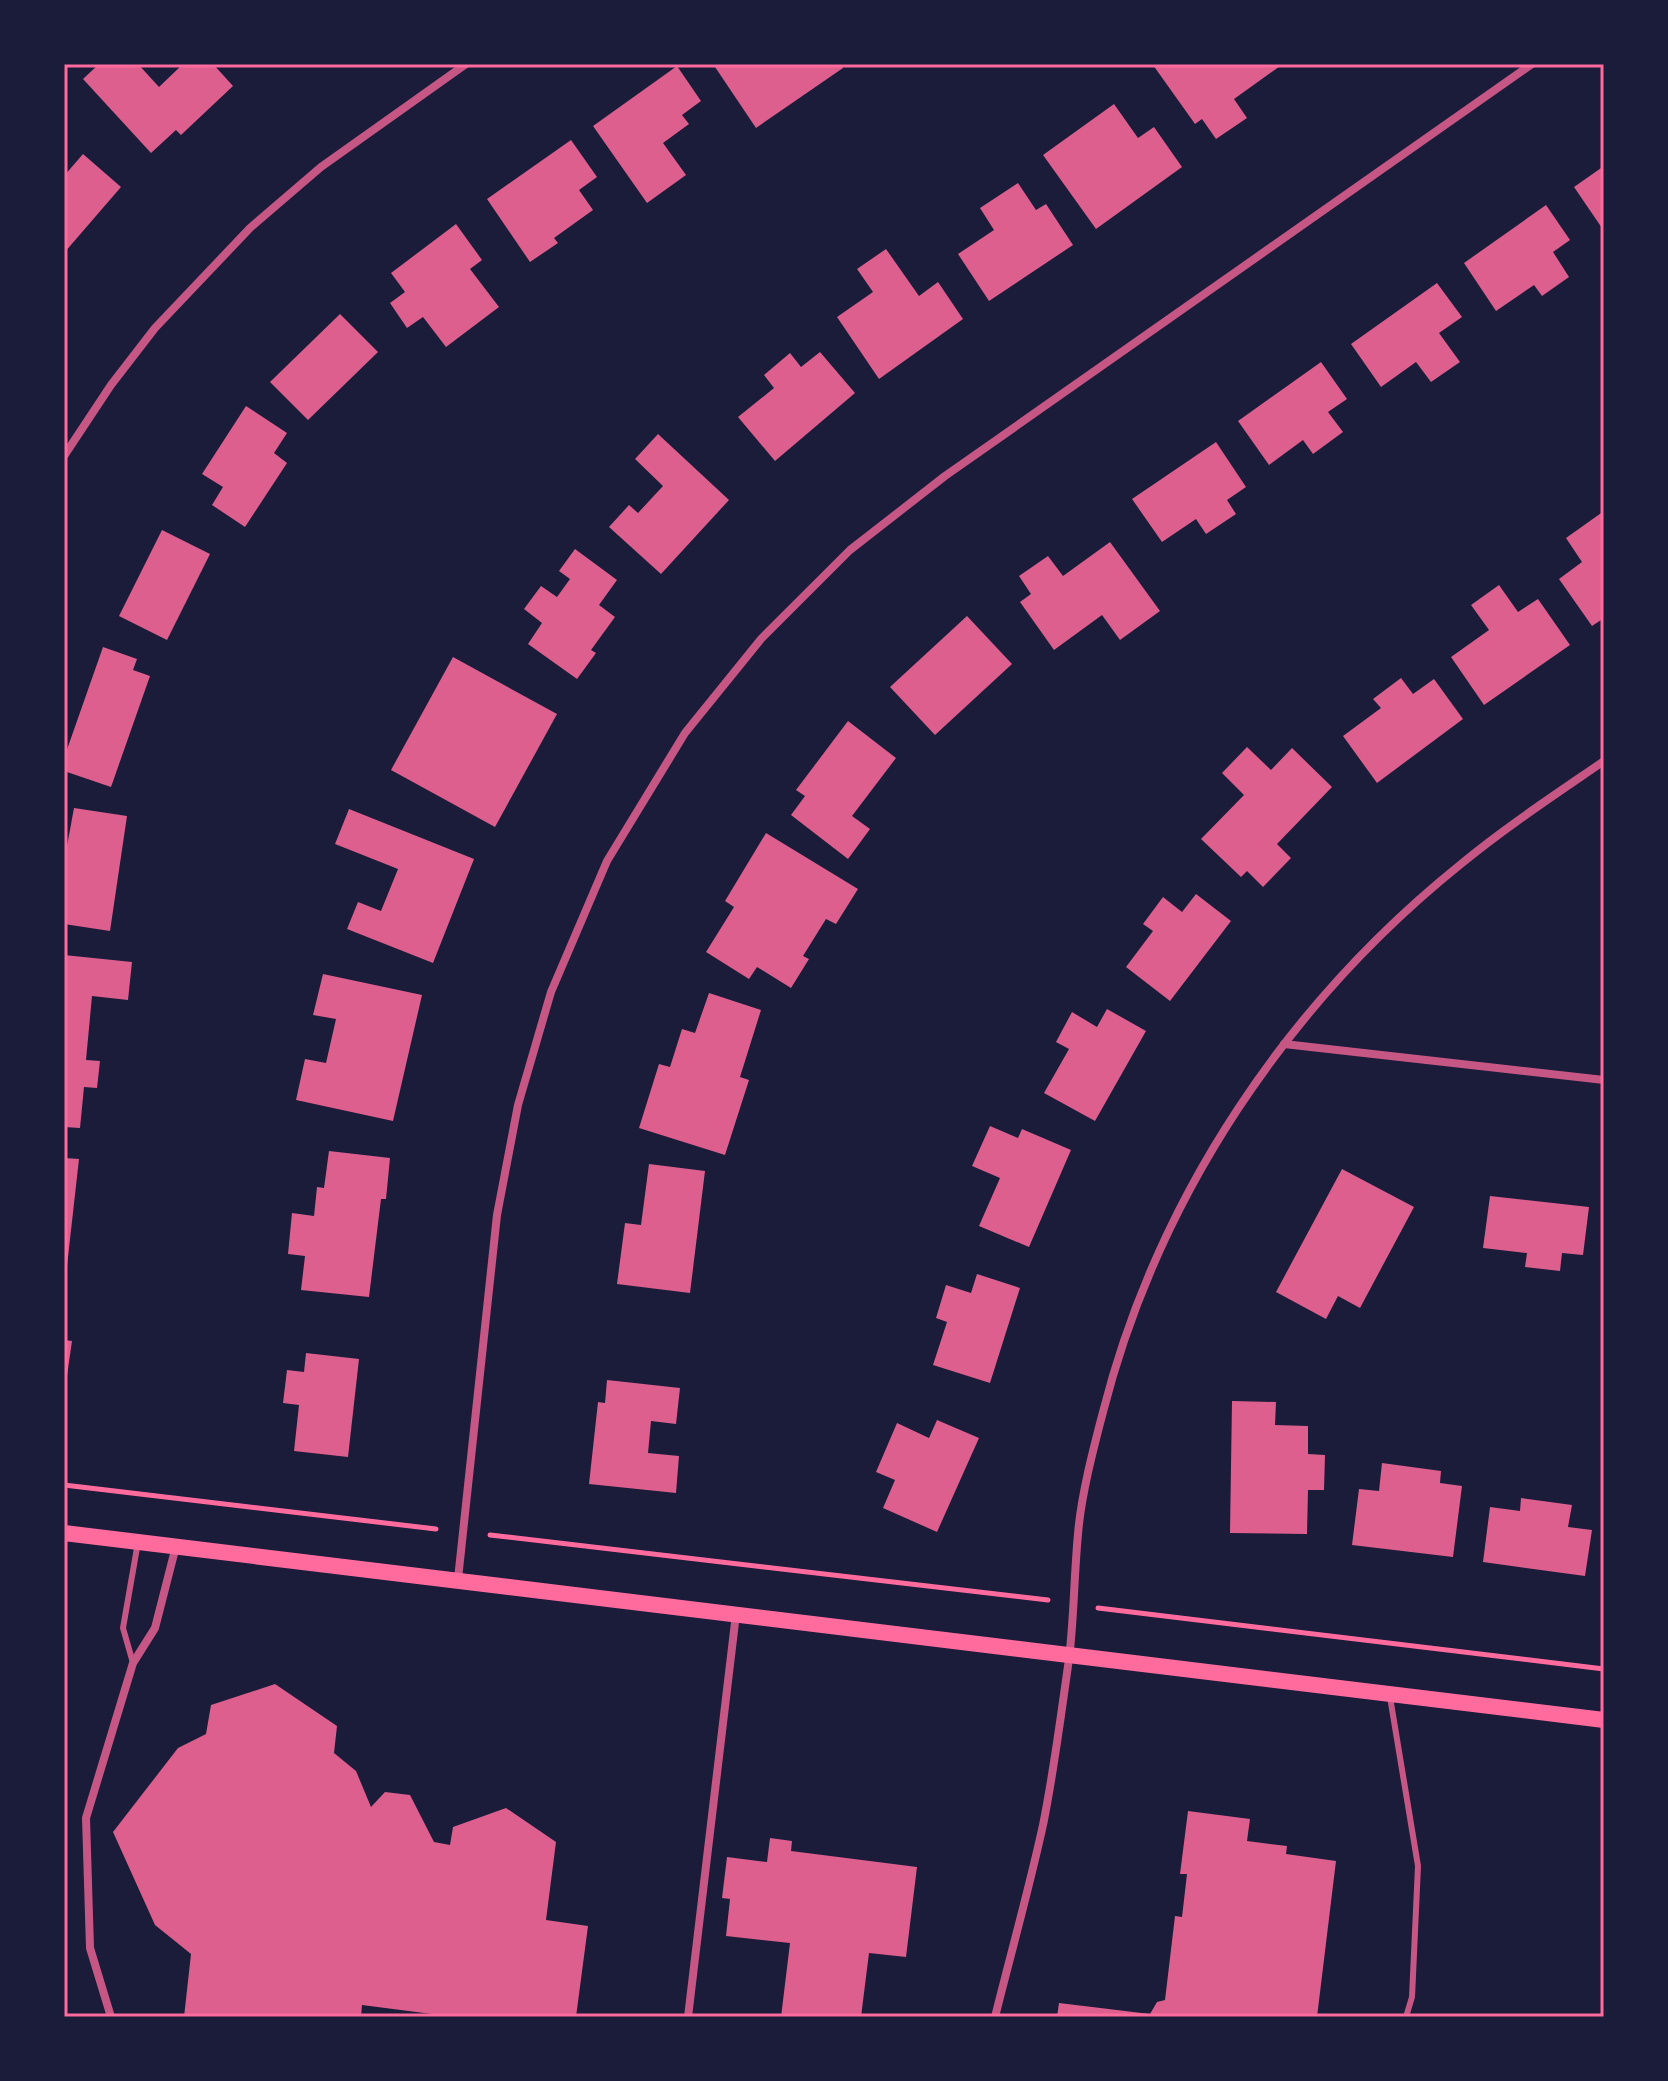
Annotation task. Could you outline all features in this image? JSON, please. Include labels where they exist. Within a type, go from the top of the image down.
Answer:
[{"type":"main road","points":[[64,1533],[1604,1720]]},
{"type":"street","points":[[64,456],[111,385],[155,328],[250,228],[321,167],[466,64]]},
{"type":"street","points":[[458,1579],[497,1215],[518,1105],[551,992],[607,861],[685,733],[761,639],[850,550],[945,476],[1532,64]]},
{"type":"street","points":[[995,2017],[1043,1823],[1069,1654],[1078,1529],[1103,1411],[1140,1295],[1174,1220],[1223,1130],[1258,1078],[1324,995],[1413,905],[1463,862],[1604,761]]},
{"type":"street","points":[[1284,1044],[1604,1080]]},
{"type":"street","points":[[111,2017],[90,1948],[86,1818],[133,1663],[155,1628],[176,1546]]},
{"type":"street","points":[[688,2017],[736,1613]]},
{"type":"lane","points":[[133,1663],[123,1628],[138,1542]]},
{"type":"lane","points":[[1389,1693],[1418,1866],[1412,1997],[1406,2017]]},
{"type":"path","points":[[64,1485],[416,1527]]},
{"type":"path","points":[[513,1538],[1032,1598]]},
{"type":"path","points":[[1117,1611],[1604,1669]]},
{"type":"building","points":[[99,64],[138,64],[159,87],[183,64],[213,64],[233,86],[181,135],[176,130],[151,153],[83,79]]},
{"type":"building","points":[[713,64],[841,64],[843,68],[756,128]]},
{"type":"building","points":[[1155,64],[1283,64],[1234,99],[1247,118],[1216,139],[1202,119],[1195,124]]},
{"type":"building","points":[[677,66],[701,101],[682,115],[689,124],[663,143],[686,175],[647,203],[593,126]]},
{"type":"building","points":[[1114,104],[1138,138],[1154,127],[1182,167],[1096,229],[1043,155]]},
{"type":"building","points":[[571,140],[597,177],[579,190],[593,210],[554,238],[558,243],[530,262],[487,199]]},
{"type":"building","points":[[83,154],[121,187],[64,253],[64,176]]},
{"type":"building","points":[[1604,166],[1604,231],[1574,187]]},
{"type":"building","points":[[1018,183],[1036,210],[1046,204],[1073,245],[989,301],[958,254],[994,230],[980,208]]},
{"type":"building","points":[[1546,205],[1570,240],[1553,252],[1569,277],[1542,296],[1534,285],[1496,311],[1464,263]]},
{"type":"building","points":[[456,224],[482,260],[470,269],[499,307],[446,347],[423,317],[407,328],[390,303],[405,292],[391,273]]},
{"type":"building","points":[[886,249],[919,296],[938,282],[963,319],[879,379],[837,317],[873,292],[857,269]]},
{"type":"building","points":[[1437,283],[1462,317],[1439,333],[1460,362],[1431,382],[1416,362],[1381,387],[1351,344]]},
{"type":"building","points":[[340,314],[378,352],[308,420],[270,382]]},
{"type":"building","points":[[820,352],[855,393],[775,461],[738,417],[774,388],[764,375],[790,353],[801,367]]},
{"type":"building","points":[[1321,362],[1347,399],[1328,412],[1343,432],[1313,454],[1303,440],[1269,465],[1238,421]]},
{"type":"building","points":[[246,406],[287,433],[274,453],[287,463],[245,527],[212,505],[223,487],[202,474]]},
{"type":"building","points":[[658,434],[729,500],[661,574],[609,527],[629,505],[638,513],[663,486],[635,459]]},
{"type":"building","points":[[1216,442],[1246,487],[1227,500],[1236,514],[1206,534],[1196,519],[1162,542],[1132,499]]},
{"type":"building","points":[[1604,511],[1604,618],[1592,626],[1559,579],[1582,562],[1566,538]]},
{"type":"building","points":[[162,530],[210,554],[167,640],[119,616]]},
{"type":"building","points":[[1110,542],[1160,611],[1120,640],[1102,615],[1054,650],[1020,602],[1031,594],[1019,576],[1048,556],[1063,576]]},
{"type":"building","points":[[575,549],[617,580],[599,605],[615,617],[591,650],[596,653],[577,679],[528,644],[542,623],[524,609],[541,586],[557,597],[570,579],[559,571]]},
{"type":"building","points":[[1499,585],[1518,612],[1538,599],[1570,645],[1484,705],[1451,657],[1489,630],[1471,605]]},
{"type":"building","points":[[967,616],[1012,664],[935,735],[890,687]]},
{"type":"building","points":[[103,647],[137,659],[133,670],[150,676],[111,787],[64,771],[64,758]]},
{"type":"building","points":[[453,657],[557,714],[495,827],[391,770]]},
{"type":"building","points":[[1401,678],[1413,694],[1434,679],[1463,719],[1377,783],[1343,736],[1381,708],[1373,699]]},
{"type":"building","points":[[848,721],[896,758],[852,816],[870,829],[848,859],[791,815],[805,796],[796,790]]},
{"type":"building","points":[[1247,747],[1271,770],[1292,748],[1332,787],[1277,844],[1291,858],[1263,887],[1247,871],[1241,877],[1201,839],[1244,795],[1222,773]]},
{"type":"building","points":[[74,808],[127,816],[110,931],[64,924],[64,862]]},
{"type":"building","points":[[349,809],[474,859],[433,963],[347,929],[358,902],[381,911],[398,869],[335,844]]},
{"type":"building","points":[[766,833],[858,889],[836,924],[826,919],[803,956],[809,959],[791,988],[757,967],[749,979],[706,952],[734,907],[725,901]]},
{"type":"building","points":[[1196,894],[1231,921],[1170,1001],[1126,967],[1153,931],[1143,924],[1163,897],[1182,912]]},
{"type":"building","points":[[64,955],[132,962],[128,1000],[92,996],[86,1060],[100,1061],[97,1088],[84,1087],[80,1128],[64,1127]]},
{"type":"building","points":[[323,974],[422,995],[393,1121],[296,1100],[305,1059],[326,1063],[336,1019],[313,1015]]},
{"type":"building","points":[[709,993],[761,1010],[740,1077],[749,1080],[725,1155],[639,1128],[659,1064],[670,1067],[682,1029],[695,1033]]},
{"type":"building","points":[[1107,1009],[1146,1031],[1095,1121],[1044,1093],[1069,1049],[1056,1042],[1072,1012],[1097,1027]]},
{"type":"building","points":[[990,1126],[1018,1138],[1022,1129],[1071,1150],[1029,1247],[979,1226],[1000,1178],[972,1166]]},
{"type":"building","points":[[329,1151],[390,1158],[386,1199],[381,1199],[369,1297],[301,1290],[305,1256],[288,1254],[292,1213],[314,1216],[317,1187],[324,1188]]},
{"type":"building","points":[[64,1158],[79,1159],[66,1275],[64,1275]]},
{"type":"building","points":[[649,1164],[705,1171],[690,1293],[617,1284],[625,1223],[641,1225]]},
{"type":"building","points":[[1342,1169],[1414,1207],[1360,1308],[1338,1296],[1326,1319],[1276,1292]]},
{"type":"building","points":[[1490,1196],[1589,1207],[1583,1255],[1562,1253],[1560,1271],[1525,1267],[1527,1253],[1483,1248]]},
{"type":"building","points":[[977,1274],[1020,1288],[990,1383],[933,1365],[947,1322],[936,1318],[946,1285],[971,1293]]},
{"type":"building","points":[[64,1340],[72,1341],[67,1376],[64,1376]]},
{"type":"building","points":[[306,1353],[359,1359],[348,1457],[294,1451],[299,1405],[283,1403],[287,1370],[304,1372]]},
{"type":"building","points":[[607,1380],[680,1388],[676,1424],[651,1421],[648,1453],[679,1456],[676,1493],[589,1484],[598,1402],[605,1403]]},
{"type":"building","points":[[1232,1401],[1276,1402],[1275,1425],[1308,1426],[1308,1454],[1325,1455],[1324,1490],[1308,1490],[1307,1534],[1230,1533]]},
{"type":"building","points":[[937,1420],[979,1438],[937,1532],[883,1508],[895,1480],[876,1472],[897,1423],[929,1438]]},
{"type":"building","points":[[1382,1463],[1441,1471],[1440,1483],[1462,1486],[1453,1557],[1352,1545],[1359,1489],[1379,1491]]},
{"type":"building","points":[[1521,1498],[1572,1505],[1568,1527],[1592,1530],[1585,1576],[1483,1562],[1490,1507],[1520,1511]]},
{"type":"building","points":[[275,1684],[337,1726],[334,1753],[356,1771],[371,1807],[385,1792],[410,1795],[434,1842],[450,1845],[453,1827],[506,1808],[556,1842],[546,1920],[588,1926],[576,2017],[455,2017],[362,2005],[361,2017],[184,2017],[191,1954],[155,1925],[113,1832],[178,1748],[206,1734],[211,1705]]},
{"type":"building","points":[[1188,1811],[1250,1819],[1247,1841],[1287,1846],[1286,1854],[1336,1861],[1317,2017],[1057,2017],[1059,2003],[1150,2014],[1157,2002],[1165,2000],[1175,1916],[1182,1917],[1187,1874],[1180,1874]]},
{"type":"building","points":[[770,1838],[792,1841],[791,1851],[917,1867],[906,1957],[869,1953],[861,2017],[781,2017],[790,1943],[726,1936],[730,1899],[722,1898],[727,1857],[767,1862]]}]
